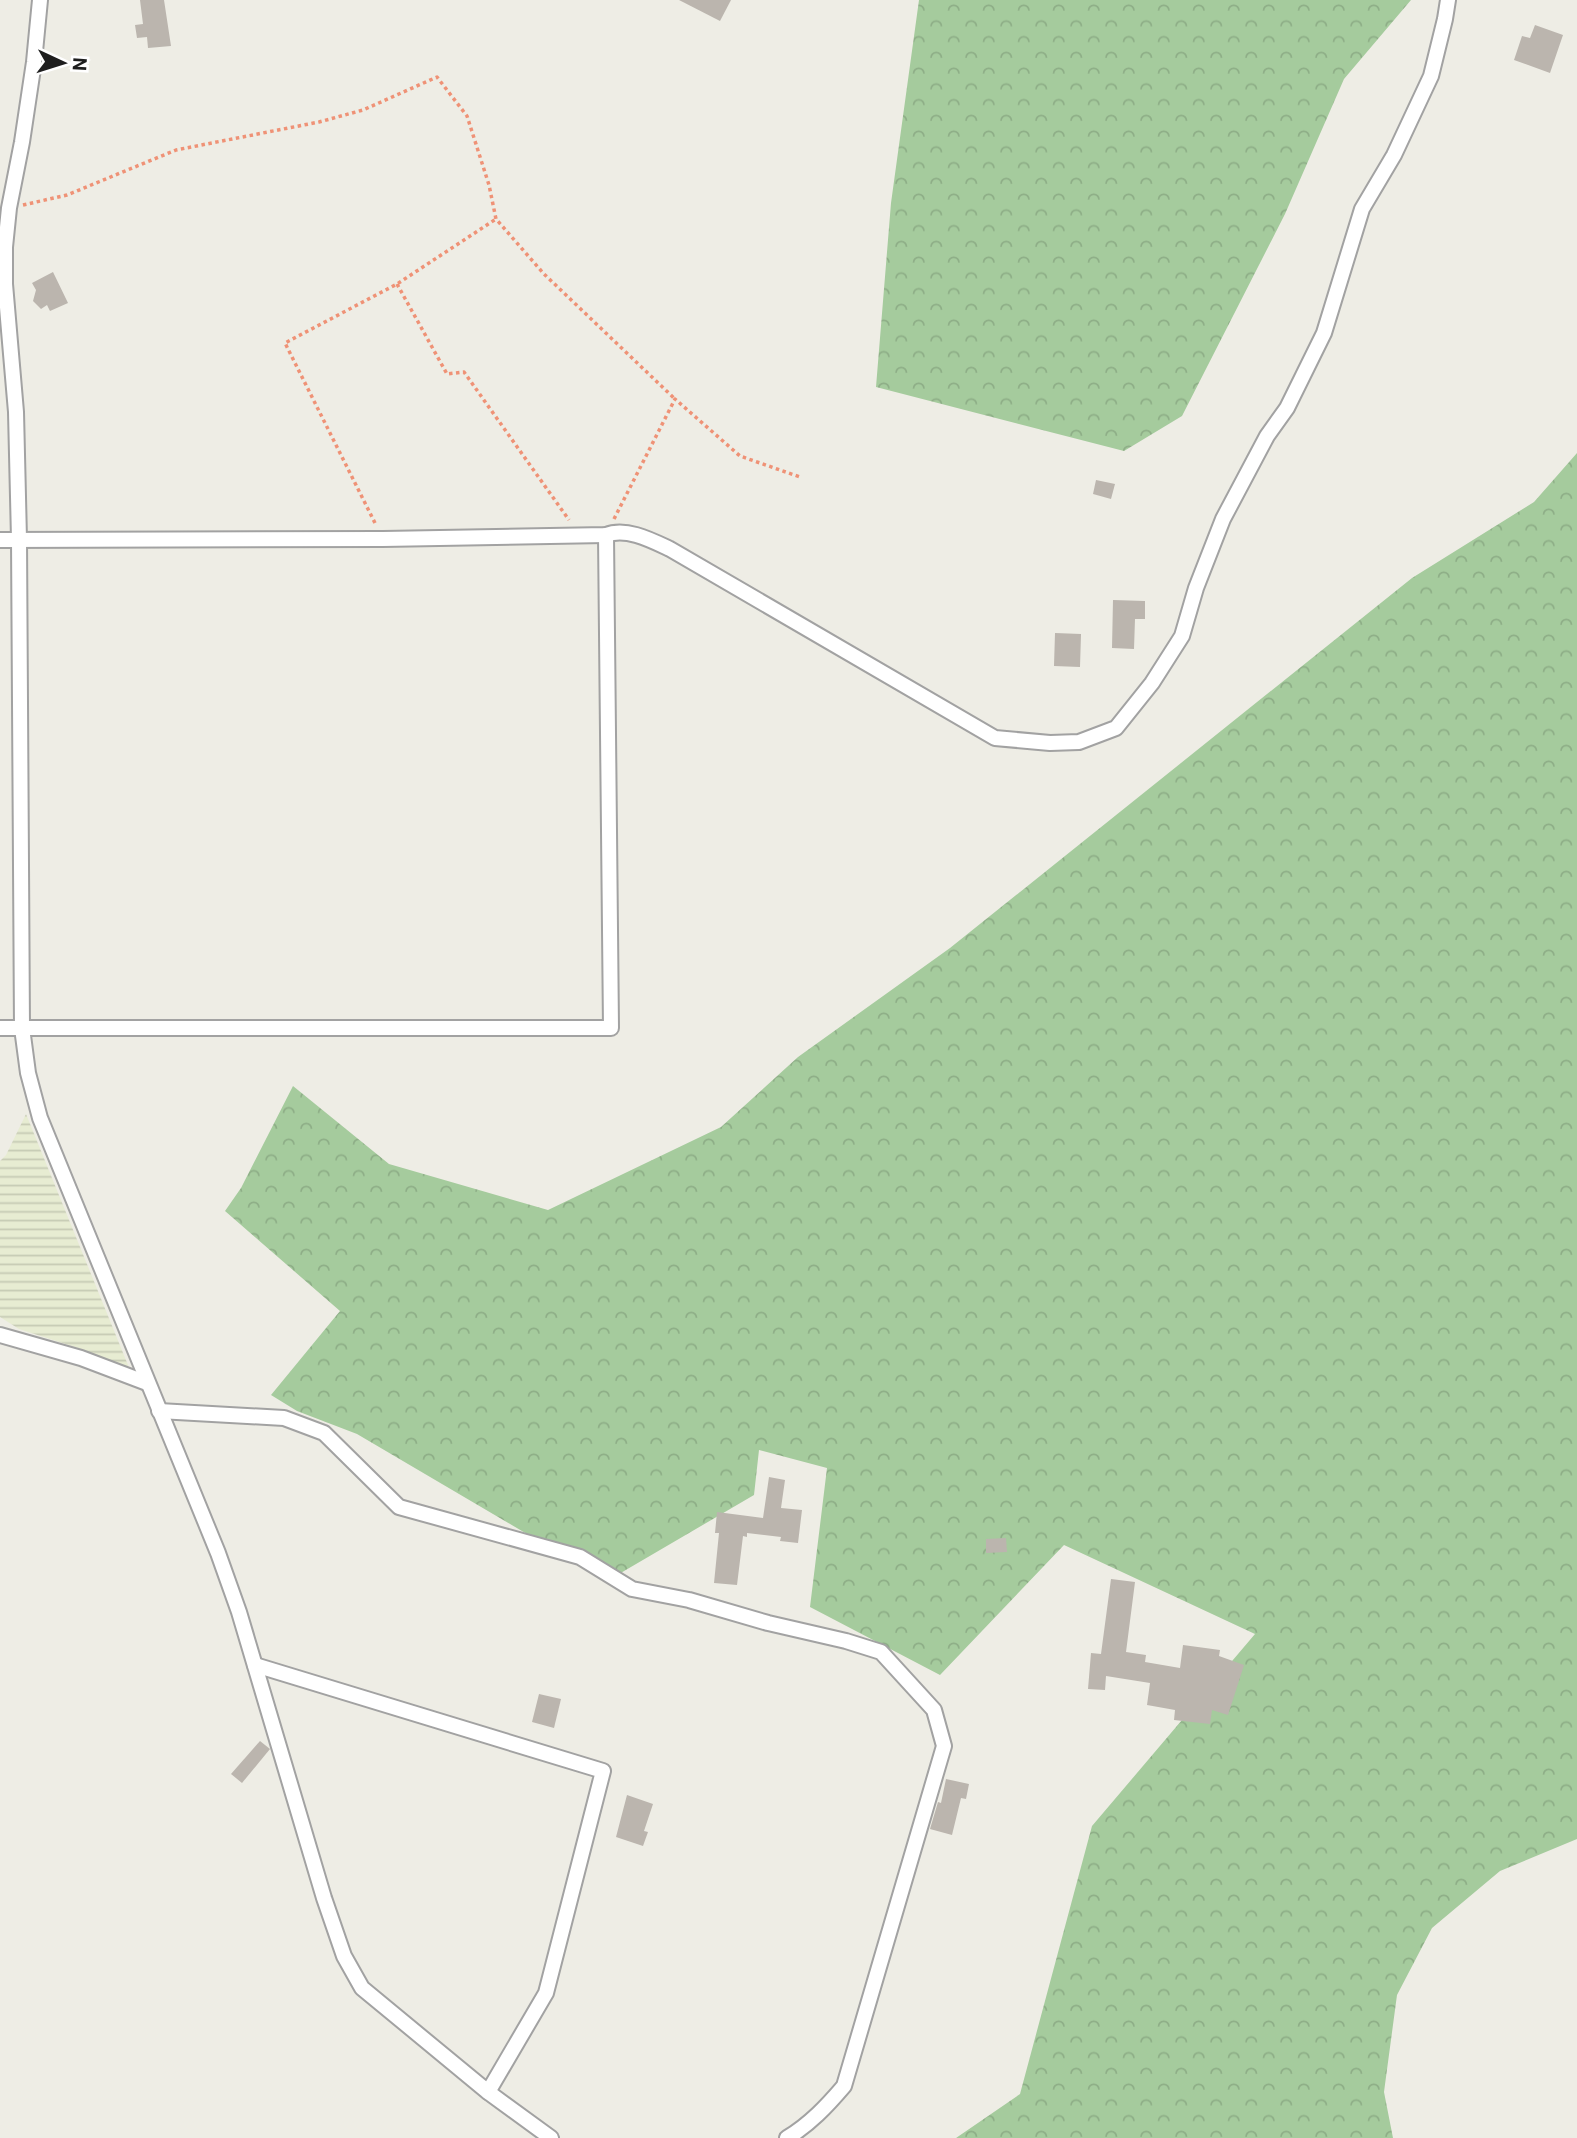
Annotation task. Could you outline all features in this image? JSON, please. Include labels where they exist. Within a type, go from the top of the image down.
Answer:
[{"type":"street","points":[[40,0],[34,62],[5,247],[5,284],[16,412],[22,1028],[28,1073],[40,1118],[218,1553],[344,1955],[362,1988],[488,2092],[551,2138]]},
{"type":"street","points":[[0,540],[383,539],[606,535],[616,531],[646,538],[670,549],[995,738],[1049,743],[1079,742],[1116,728],[1153,683],[1182,636],[1196,588],[1223,519],[1267,436],[1287,408],[1324,333],[1362,209],[1394,155],[1431,76],[1448,0]]},
{"type":"street","points":[[0,1028],[611,1028],[606,535]]},
{"type":"street","points":[[0,1335],[81,1357],[147,1383]]},
{"type":"street","points":[[159,1411],[284,1418],[324,1433],[398,1507],[580,1557],[632,1589],[689,1600],[881,1652],[934,1710],[944,1746],[844,2086],[821,2112],[787,2138]]},
{"type":"street","points":[[255,1665],[603,1771],[546,1993],[488,2092]]},
{"type":"path","points":[[9,208],[68,195],[176,150],[319,122],[363,110],[437,77],[467,116],[489,185],[496,219],[544,274],[675,399],[740,456],[800,477]]},
{"type":"path","points":[[383,539],[285,343],[397,284],[496,219]]},
{"type":"path","points":[[397,284],[447,374],[464,372],[580,535]]},
{"type":"path","points":[[606,535],[675,399]]},
{"type":"green space","points":[[919,0],[1411,0],[1344,79],[1285,214],[1182,416],[1124,451],[876,387],[891,203]]},
{"type":"green space","points":[[1577,453],[1577,1839],[1500,1871],[1432,1928],[1397,1995],[1384,2092],[1393,2138],[956,2138],[1020,2094],[1092,1826],[1255,1634],[1064,1545],[940,1675],[810,1607],[827,1468],[759,1450],[754,1495],[607,1581],[357,1434],[297,1411],[271,1395],[340,1311],[225,1211],[241,1188],[293,1086],[389,1164],[548,1210],[721,1127],[798,1057],[950,948],[1412,578],[1534,502]]},
{"type":"green space","points":[[26,1114],[130,1370],[78,1348],[19,1329],[0,1317],[0,1161],[6,1155]]},
{"type":"building","points":[[140,0],[164,0],[171,46],[148,48],[147,37],[137,38],[135,25],[143,24]]},
{"type":"building","points":[[679,0],[731,0],[720,21]]},
{"type":"building","points":[[1535,25],[1563,35],[1550,73],[1514,60],[1522,36],[1530,38]]},
{"type":"building","points":[[53,272],[68,303],[50,311],[47,305],[41,309],[33,301],[36,290],[32,283]]},
{"type":"building","points":[[1096,480],[1115,484],[1111,499],[1093,494]]},
{"type":"building","points":[[1113,600],[1145,601],[1145,619],[1135,619],[1134,649],[1112,648]]},
{"type":"building","points":[[1055,633],[1081,634],[1080,667],[1054,666]]},
{"type":"building","points":[[769,1477],[785,1480],[781,1508],[802,1510],[798,1543],[780,1541],[781,1537],[747,1533],[747,1537],[743,1536],[737,1585],[714,1583],[719,1533],[715,1533],[717,1512],[763,1518]]},
{"type":"building","points":[[1006,1538],[1007,1552],[986,1553],[986,1539]]},
{"type":"building","points":[[1111,1579],[1135,1582],[1126,1652],[1146,1655],[1145,1662],[1180,1668],[1183,1645],[1220,1650],[1219,1656],[1244,1665],[1228,1715],[1212,1710],[1210,1724],[1174,1720],[1175,1710],[1147,1705],[1150,1683],[1106,1676],[1105,1690],[1088,1689],[1091,1653],[1101,1654]]},
{"type":"building","points":[[539,1694],[561,1699],[554,1728],[532,1722]]},
{"type":"building","points":[[260,1741],[270,1749],[242,1783],[231,1774]]},
{"type":"building","points":[[946,1779],[969,1784],[966,1799],[961,1798],[952,1835],[930,1829],[938,1802],[941,1803]]},
{"type":"building","points":[[627,1795],[653,1804],[644,1831],[648,1832],[643,1846],[616,1837]]}]
